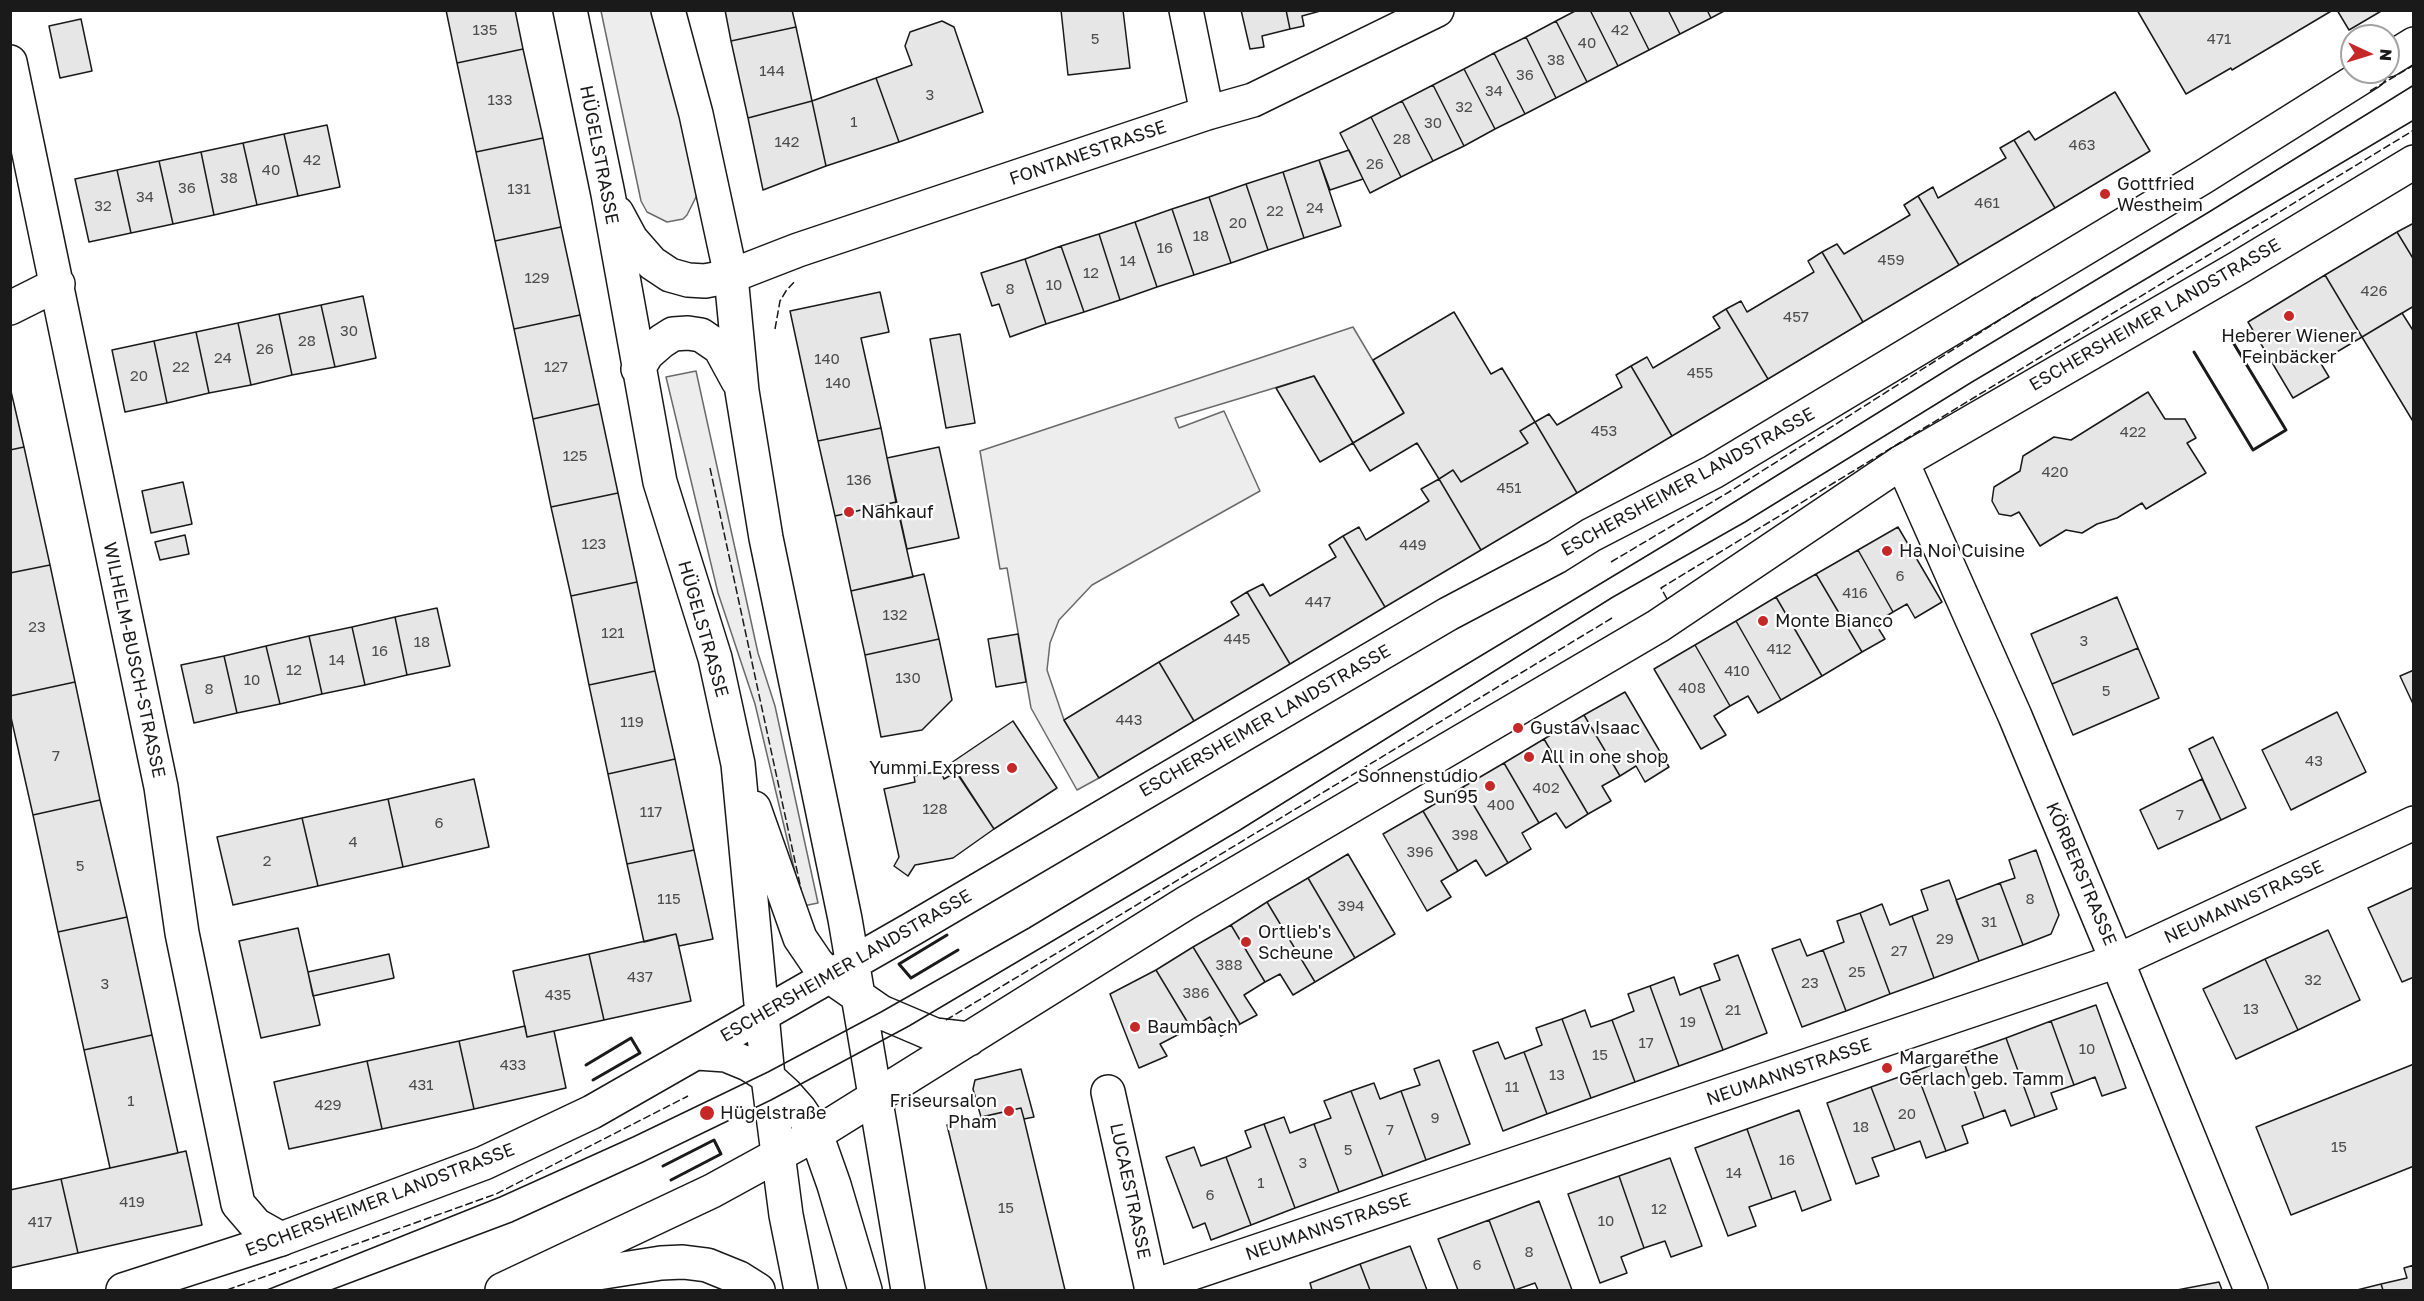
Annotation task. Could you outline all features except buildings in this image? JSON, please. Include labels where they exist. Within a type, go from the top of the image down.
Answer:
[{"type":"main road","name":"HÜGELSTRASSE","points":[[570,10],[608,194],[660,482],[715,658],[738,764],[768,1077],[786,1215],[801,1290]]},
{"type":"main road","points":[[668,10],[696,114],[731,276],[742,391],[766,538],[845,919],[840,970],[858,998],[908,1290]]},
{"type":"main road","points":[[1186,10],[1207,113]]},
{"type":"main road","name":"FONTANESTRASSE","points":[[608,194],[631,240],[652,262],[670,274],[688,280],[705,281],[731,276],[798,250],[1207,113],[1253,100],[1437,10]]},
{"type":"main road","points":[[2400,53],[2414,44]]},
{"type":"main road","name":"WILHELM-BUSCH-STRASSE","points":[[10,62],[58,284],[160,787],[182,933],[238,1204],[256,1225],[281,1239]]},
{"type":"main road","name":"ESCHERSHEIMER LANDSTRASSE","points":[[123,1290],[281,1239],[484,1164],[591,1112],[761,1016],[1448,614],[1556,557],[1591,535],[1713,472],[2203,177],[2351,84]]},
{"type":"main road","name":"ESCHERSHEIMER LANDSTRASSE","points":[[508,1288],[712,1191],[816,1134],[1186,903],[1658,626],[1902,462],[2238,268],[2414,162]]},
{"type":"main road","points":[[10,308],[58,284]]},
{"type":"main road","points":[[638,369],[648,354],[673,334],[701,335],[720,348],[742,391]]},
{"type":"main road","name":"KÖRBERSTRASSE","points":[[1902,462],[2015,716],[2251,1290]]},
{"type":"main road","points":[[738,764],[800,938],[817,963],[840,970]]},
{"type":"main road","name":"NEUMANNSTRASSE","points":[[1151,1288],[2117,961],[2414,823]]},
{"type":"main road","points":[[858,998],[909,1026],[935,1035],[969,1039]]},
{"type":"main road","points":[[696,1053],[726,1056],[748,1064],[768,1077],[785,1092],[816,1134],[834,1185],[865,1290]]},
{"type":"main road","name":"LUCAESTRASSE","points":[[1108,1092],[1151,1288]]},
{"type":"main road","points":[[508,1288],[661,1263],[683,1262],[706,1265],[739,1278],[758,1290]]},
{"type":"shaded area","points":[[601,11],[654,11],[674,86],[697,195],[683,219],[667,222],[647,212],[641,201]]},
{"type":"shaded area","points":[[1353,327],[1404,413],[1353,443],[1314,376],[1175,418],[1179,428],[1224,411],[1260,491],[1092,585],[1059,620],[1050,643],[1047,670],[1064,720],[1099,778],[1077,790],[1031,708],[1007,568],[1000,569],[980,451]]},
{"type":"shaded area","points":[[696,371],[758,653],[775,706],[818,903],[803,906],[755,704],[718,593],[666,377]]},
{"type":"tram line","points":[[267,1290],[500,1197],[633,1137],[768,1072],[881,1012],[1029,928],[1673,540],[2414,85]]},
{"type":"tram line","points":[[331,1290],[512,1222],[771,1100],[909,1026],[1240,830],[1613,597],[1745,522],[1972,382],[2414,120]]},
{"type":"fence","points":[[2370,91],[2414,65]]},
{"type":"fence","points":[[1667,599],[1661,588],[2414,130]]},
{"type":"fence","points":[[775,329],[780,301],[795,281]]},
{"type":"fence","points":[[1611,562],[1729,492],[2036,297]]},
{"type":"fence","points":[[710,468],[801,889]]},
{"type":"fence","points":[[946,1020],[1612,618]]},
{"type":"fence","points":[[227,1290],[496,1194],[688,1096]]},
{"type":"wall","points":[[2194,352],[2253,450],[2286,430],[2228,334]]},
{"type":"wall","points":[[947,935],[899,964],[911,978],[958,950]]},
{"type":"wall","points":[[586,1065],[631,1038],[640,1053],[593,1080]]},
{"type":"wall","points":[[663,1166],[714,1140],[721,1154],[671,1180]]},
{"type":"place","name":"Gottfried Westheim","points":[[2105,194]]},
{"type":"place","name":"Heberer Wiener Feinbäcker","points":[[2289,316]]},
{"type":"place","name":"Nahkauf","points":[[849,512]]},
{"type":"place","name":"Ha Noi Cuisine","points":[[1887,551]]},
{"type":"place","name":"Monte Bianco","points":[[1763,621]]},
{"type":"place","name":"Gustav Isaac","points":[[1518,728]]},
{"type":"place","name":"All in one shop","points":[[1529,757]]},
{"type":"place","name":"Yummi Express","points":[[1012,768]]},
{"type":"place","name":"Sonnenstudio Sun95","points":[[1490,786]]},
{"type":"place","name":"Ortlieb's Scheune","points":[[1246,942]]},
{"type":"place","name":"Baumbach","points":[[1135,1027]]},
{"type":"place","name":"Margarethe Gerlach geb. Tamm","points":[[1887,1068]]},
{"type":"place","name":"Friseursalon Pham","points":[[1009,1111]]},
{"type":"place","name":"Hügelstraße","points":[[707,1113]]}]
